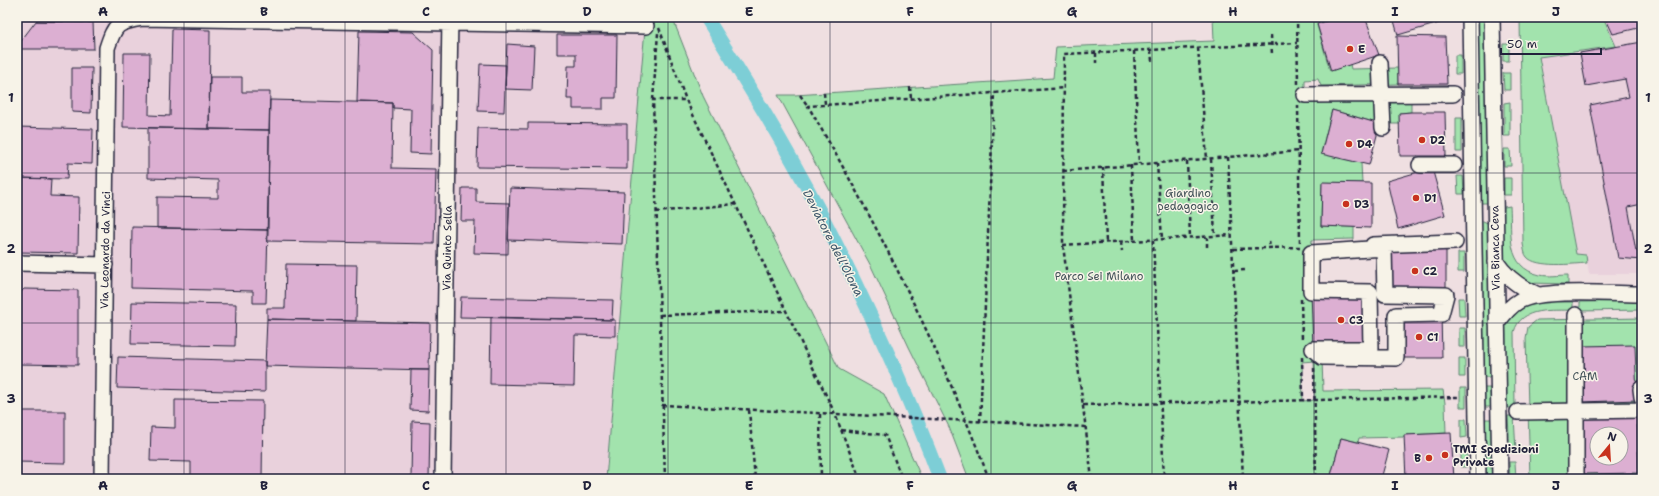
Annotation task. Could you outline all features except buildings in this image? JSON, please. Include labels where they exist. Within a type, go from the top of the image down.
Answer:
[{"type":"street","name":"Via Bianca Ceva","points":[[1470,17],[1478,479]]},
{"type":"street","name":"Via Bianca Ceva","points":[[1492,17],[1500,479]]},
{"type":"street","name":"Via Leonardo da Vinci","points":[[102,479],[107,48],[111,35],[118,24],[142,18],[450,20]]},
{"type":"street","points":[[450,20],[646,26]]},
{"type":"street","name":"Via Quinto Sella","points":[[443,479],[450,20]]},
{"type":"street","points":[[1380,66],[1383,126]]},
{"type":"street","points":[[1300,95],[1382,93],[1453,94]]},
{"type":"street","points":[[1420,165],[1454,165]]},
{"type":"street","points":[[1473,215],[1495,213]]},
{"type":"street","points":[[1300,251],[1455,242]]},
{"type":"street","points":[[1384,248],[1385,294],[1446,295],[1446,304],[1441,314],[1396,315],[1396,358],[1322,357],[1313,349],[1371,350],[1370,292],[1311,291],[1311,253],[1384,248]]},
{"type":"street","points":[[1496,262],[1501,270],[1517,285],[1536,294]]},
{"type":"street","points":[[17,263],[105,265]]},
{"type":"street","points":[[1497,323],[1509,308],[1518,301],[1536,294],[1642,294]]},
{"type":"street","points":[[1576,315],[1576,479]]},
{"type":"street","points":[[1642,389],[1642,397]]},
{"type":"street","points":[[1518,412],[1642,410]]},
{"type":"path","points":[[1233,249],[1270,248],[1300,251],[1300,95],[1297,17]]},
{"type":"path","points":[[665,479],[652,100],[659,27],[686,100],[835,414],[860,479]]},
{"type":"path","points":[[1271,35],[1272,55]]},
{"type":"path","points":[[1092,479],[1063,245],[1064,54],[1297,43]]},
{"type":"path","points":[[1198,48],[1207,159]]},
{"type":"path","points":[[1151,50],[1152,61]]},
{"type":"path","points":[[1134,51],[1140,164]]},
{"type":"path","points":[[1096,53],[1096,63]]},
{"type":"path","points":[[910,87],[911,98]]},
{"type":"path","points":[[808,106],[1064,88]]},
{"type":"path","points":[[824,93],[825,104]]},
{"type":"path","points":[[980,422],[994,93]]},
{"type":"path","points":[[800,95],[845,169],[897,270],[967,421],[989,479]]},
{"type":"path","points":[[652,100],[686,100]]},
{"type":"path","points":[[1063,171],[1299,151]]},
{"type":"path","points":[[1228,157],[1243,479]]},
{"type":"path","points":[[1211,158],[1215,236]]},
{"type":"path","points":[[1187,160],[1190,238]]},
{"type":"path","points":[[1157,163],[1162,239]]},
{"type":"path","points":[[1131,165],[1134,241]]},
{"type":"path","points":[[1103,167],[1106,243]]},
{"type":"path","points":[[656,212],[736,204]]},
{"type":"path","points":[[1063,245],[1232,235]]},
{"type":"path","points":[[1207,237],[1207,247]]},
{"type":"path","points":[[1153,240],[1164,479]]},
{"type":"path","points":[[1269,241],[1270,248]]},
{"type":"path","points":[[1121,242],[1122,251]]},
{"type":"path","points":[[1234,271],[1245,270]]},
{"type":"path","points":[[1301,293],[1302,347]]},
{"type":"path","points":[[660,315],[786,311]]},
{"type":"path","points":[[1302,354],[1303,401]]},
{"type":"path","points":[[1302,361],[1308,361]]},
{"type":"path","points":[[1249,479],[1316,478],[1314,361]]},
{"type":"path","points":[[1083,405],[1458,397]]},
{"type":"path","points":[[662,405],[1086,427]]},
{"type":"path","points":[[749,410],[755,479]]},
{"type":"path","points":[[820,414],[821,479]]},
{"type":"path","points":[[841,430],[885,435],[902,479]]},
{"type":"shaded area","points":[[27,17],[646,17],[606,479],[17,479],[17,30]]},
{"type":"shaded area","points":[[1603,17],[1642,17],[1642,274],[1589,274],[1586,255],[1576,254],[1539,56],[1616,46]]},
{"type":"green space","points":[[646,17],[672,17],[703,96],[839,369],[884,394],[922,479],[606,479]]},
{"type":"green space","name":"Parco Sei Milano","points":[[1213,17],[1339,17],[1317,25],[1330,71],[1350,64],[1351,69],[1398,68],[1398,84],[1321,86],[1318,79],[1305,80],[1305,98],[1411,101],[1411,112],[1400,113],[1400,124],[1380,124],[1332,110],[1321,153],[1361,163],[1362,183],[1322,183],[1321,226],[1354,227],[1354,239],[1312,240],[1313,349],[1322,357],[1323,391],[1443,390],[1446,433],[1405,435],[1405,437],[1359,438],[1358,442],[1341,438],[1330,479],[969,479],[949,427],[872,268],[778,95],[1053,78],[1056,47],[1214,41]],"holes":[[[1314,361],[1315,400],[1303,401],[1302,362]]]},
{"type":"green space","points":[[1476,17],[1488,17],[1490,203],[1479,203]]},
{"type":"green space","points":[[1520,17],[1603,17],[1616,46],[1539,57],[1576,254],[1586,255],[1587,263],[1538,263],[1527,257],[1525,253],[1523,244]]},
{"type":"green space","points":[[1503,44],[1509,44],[1509,61],[1503,61]]},
{"type":"green space","points":[[1455,55],[1461,55],[1461,74],[1455,74]]},
{"type":"green space","points":[[1503,73],[1510,73],[1510,90],[1504,90]]},
{"type":"green space","points":[[1510,102],[1510,136],[1504,136],[1504,103]]},
{"type":"green space","points":[[1456,118],[1462,118],[1462,152],[1456,152]]},
{"type":"green space","points":[[1504,149],[1510,149],[1511,166],[1504,166]]},
{"type":"green space","points":[[1457,176],[1463,176],[1464,194],[1458,194]]},
{"type":"green space","points":[[1504,178],[1511,178],[1511,195],[1504,195]]},
{"type":"green space","points":[[1510,206],[1511,238],[1516,257],[1521,265],[1529,271],[1540,275],[1568,275],[1568,284],[1529,283],[1505,264],[1501,238],[1503,234],[1504,207]]},
{"type":"green space","points":[[1483,221],[1490,224],[1492,377],[1482,377],[1481,222]]},
{"type":"green space","points":[[1458,253],[1464,253],[1464,272],[1458,272]]},
{"type":"green space","points":[[1458,298],[1464,298],[1465,316],[1459,316]]},
{"type":"green space","points":[[1642,301],[1642,310],[1580,311],[1580,302]]},
{"type":"green space","points":[[1533,302],[1573,302],[1573,310],[1547,311],[1530,314],[1523,318],[1518,324],[1514,332],[1515,408],[1504,408],[1502,334],[1504,327],[1512,313]]},
{"type":"green space","name":"CAM","points":[[1642,318],[1642,479],[1530,479],[1526,338],[1528,327],[1537,320]]},
{"type":"green space","points":[[1459,328],[1465,328],[1465,347],[1459,347]]},
{"type":"green space","points":[[1459,358],[1465,358],[1465,377],[1459,377]]},
{"type":"green space","points":[[1460,388],[1466,388],[1466,407],[1460,407]]},
{"type":"green space","points":[[1484,388],[1490,388],[1491,407],[1485,407]]},
{"type":"green space","points":[[1508,416],[1514,416],[1516,452],[1510,452]]},
{"type":"green space","points":[[1461,419],[1466,419],[1467,437],[1461,438]]},
{"type":"green space","points":[[1482,419],[1493,419],[1494,479],[1483,479]]},
{"type":"green space","points":[[1461,449],[1467,449],[1467,467],[1461,467]]},
{"type":"green space","points":[[1509,462],[1515,462],[1516,479],[1510,479]]},
{"type":"waterway","name":"Deviatore dell'Olona","points":[[706,17],[750,88],[818,208],[883,342],[927,444],[940,479]]},
{"type":"place","name":"E","points":[[1350,49]]},
{"type":"place","name":"D2","points":[[1422,140]]},
{"type":"place","name":"D4","points":[[1349,144]]},
{"type":"place","name":"D1","points":[[1416,198]]},
{"type":"place","name":"D3","points":[[1346,204]]},
{"type":"place","name":"C2","points":[[1415,271]]},
{"type":"place","name":"C3","points":[[1341,320]]},
{"type":"place","name":"C1","points":[[1419,337]]},
{"type":"place","name":"TMI Spedizioni Private","points":[[1445,455]]},
{"type":"place","name":"B","points":[[1429,458]]},
{"type":"park label","name":"Giardino pedagogico","points":[[1188,199]]}]
